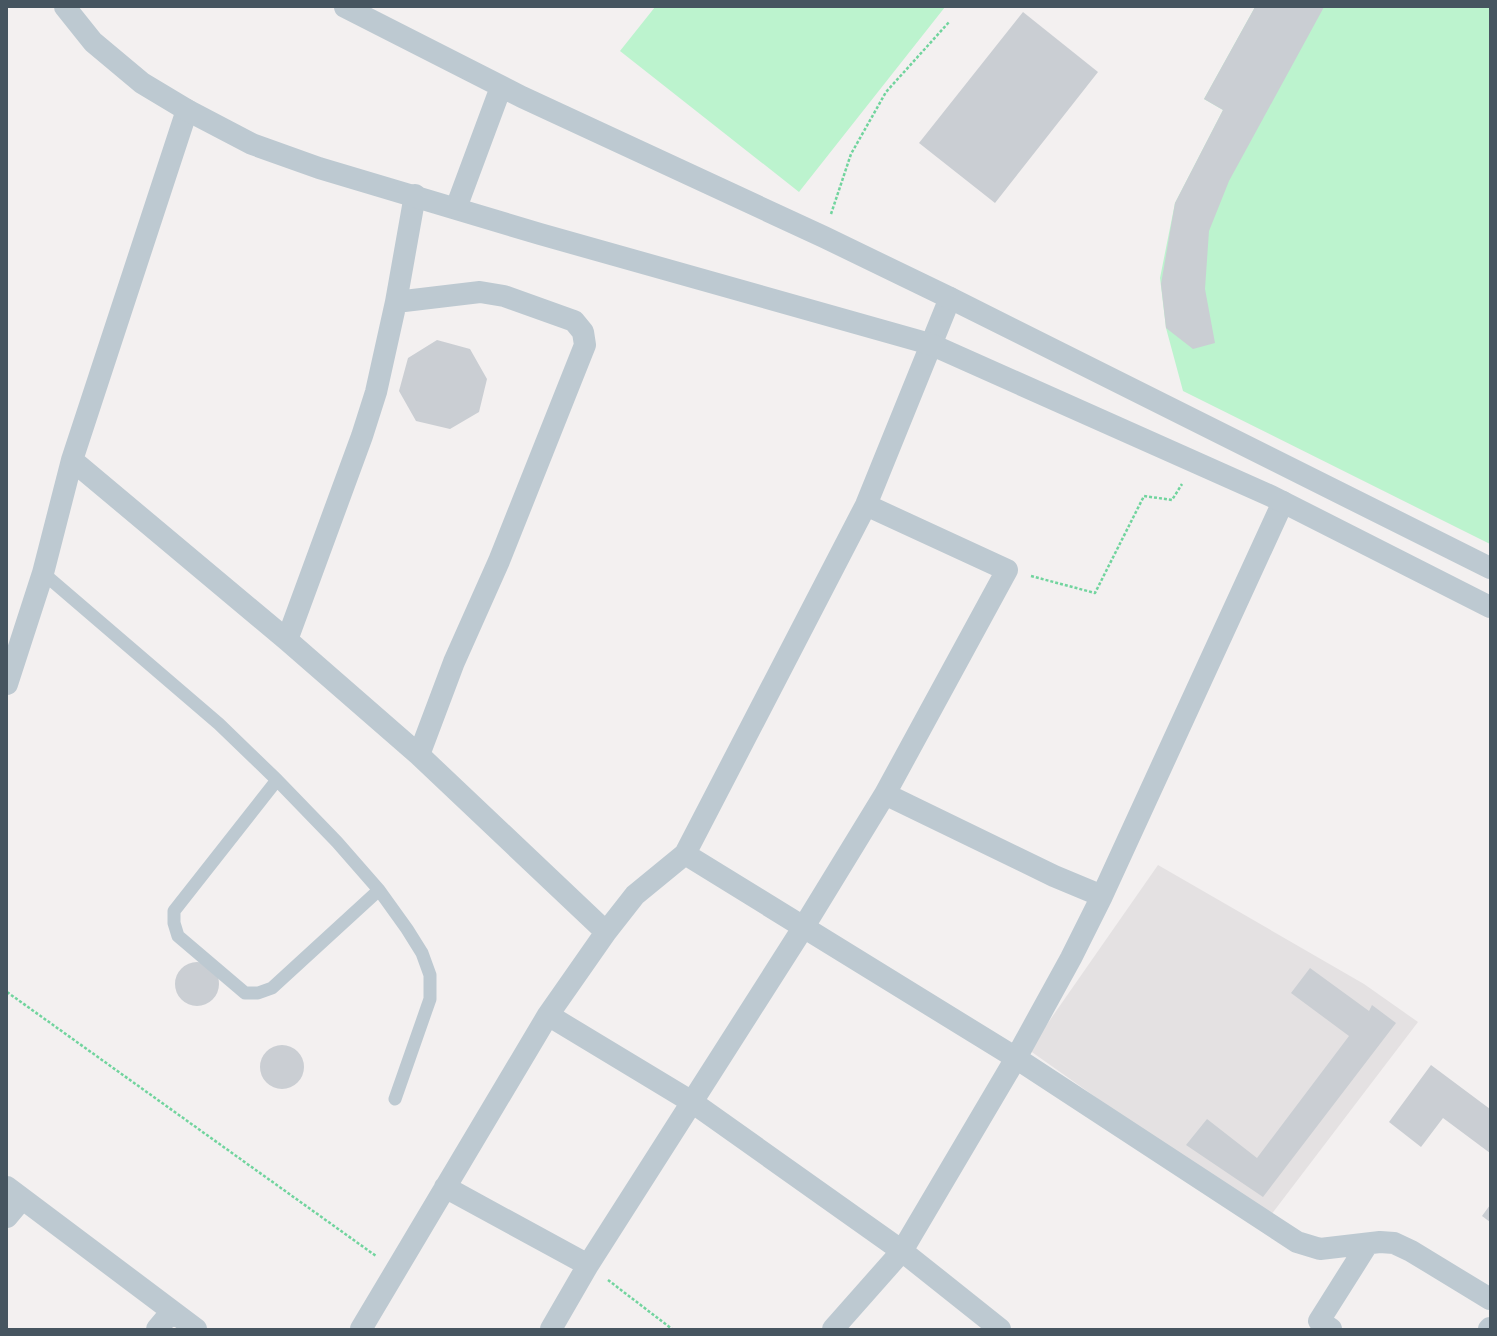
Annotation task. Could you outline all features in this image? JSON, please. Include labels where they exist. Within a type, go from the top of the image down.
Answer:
[{"type":"street","points":[[65,7],[93,42],[142,83],[187,110],[252,144],[319,168],[623,258],[930,344],[1195,461],[1283,502],[1490,607]]},
{"type":"street","points":[[345,7],[500,87],[824,237],[950,298],[1490,568]]},
{"type":"street","points":[[456,208],[500,87]]},
{"type":"street","points":[[7,684],[43,573],[72,460],[187,110]]},
{"type":"street","points":[[287,640],[362,436],[376,392],[396,302],[414,195]]},
{"type":"street","points":[[396,302],[480,292],[504,296],[574,321],[582,332],[585,345],[499,561],[454,662],[419,756]]},
{"type":"street","points":[[361,1329],[548,1015],[606,932],[635,895],[685,854],[866,505],[930,344],[950,298]]},
{"type":"street","points":[[72,460],[287,640],[419,756],[606,932]]},
{"type":"street","points":[[833,1329],[902,1251],[1016,1058],[1071,958],[1102,896],[1283,502]]},
{"type":"street","points":[[551,1329],[588,1265],[803,928],[885,794],[1007,570],[866,505]]},
{"type":"street","points":[[885,794],[1054,876],[1102,896]]},
{"type":"street","points":[[685,854],[1016,1058],[1297,1242],[1310,1247],[1320,1248],[1367,1245],[1380,1242],[1394,1243],[1490,1299]]},
{"type":"street","points":[[548,1015],[692,1102],[902,1251],[1000,1329]]},
{"type":"street","points":[[445,1187],[588,1265]]},
{"type":"street","points":[[7,1217],[15,1193],[196,1329]]},
{"type":"street","points":[[1322,1326],[1367,1245]]},
{"type":"street","points":[[157,1329],[172,1311]]},
{"type":"lane","points":[[43,573],[219,724],[277,780],[337,842],[379,890],[407,929],[422,953],[430,975],[430,999],[395,1099]]},
{"type":"lane","points":[[277,780],[174,911],[174,923],[178,936],[245,992],[258,993],[272,988],[379,890]]},
{"type":"path","points":[[824,237],[850,154],[886,92],[950,21]]},
{"type":"path","points":[[1007,570],[1095,593],[1144,496],[1172,500],[1195,461]]},
{"type":"path","points":[[7,992],[396,1271]]},
{"type":"path","points":[[588,1265],[672,1329]]},
{"type":"shaded area","points":[[1158,865],[1364,984],[1418,1022],[1268,1219],[1029,1050]]},
{"type":"green space","points":[[655,7],[945,7],[799,192],[620,51]]},
{"type":"green space","points":[[1255,7],[1490,7],[1490,544],[1183,391],[1166,328],[1160,278],[1175,203],[1223,110],[1204,99]]},
{"type":"building","points":[[1255,7],[1324,7],[1229,181],[1209,231],[1205,289],[1215,343],[1193,349],[1166,328],[1161,284],[1175,203],[1223,110],[1204,99]]},
{"type":"building","points":[[1023,12],[1098,72],[995,203],[919,143]]},
{"type":"building","points":[[437,340],[470,349],[487,379],[479,412],[450,429],[416,421],[399,391],[408,358]]},
{"type":"building","points":[[193,962],[201,962],[213,968],[219,980],[219,988],[213,1000],[201,1006],[193,1006],[181,1000],[175,988],[175,980],[181,968]]},
{"type":"building","points":[[1310,968],[1369,1011],[1372,1005],[1396,1023],[1263,1197],[1186,1145],[1207,1119],[1257,1158],[1349,1036],[1291,993]]},
{"type":"building","points":[[278,1045],[286,1045],[298,1051],[304,1063],[304,1071],[298,1083],[286,1089],[278,1089],[266,1083],[260,1071],[260,1063],[266,1051]]},
{"type":"building","points":[[1431,1065],[1490,1109],[1490,1153],[1443,1118],[1421,1147],[1389,1122]]},
{"type":"building","points":[[1490,1205],[1490,1222],[1482,1216]]}]
